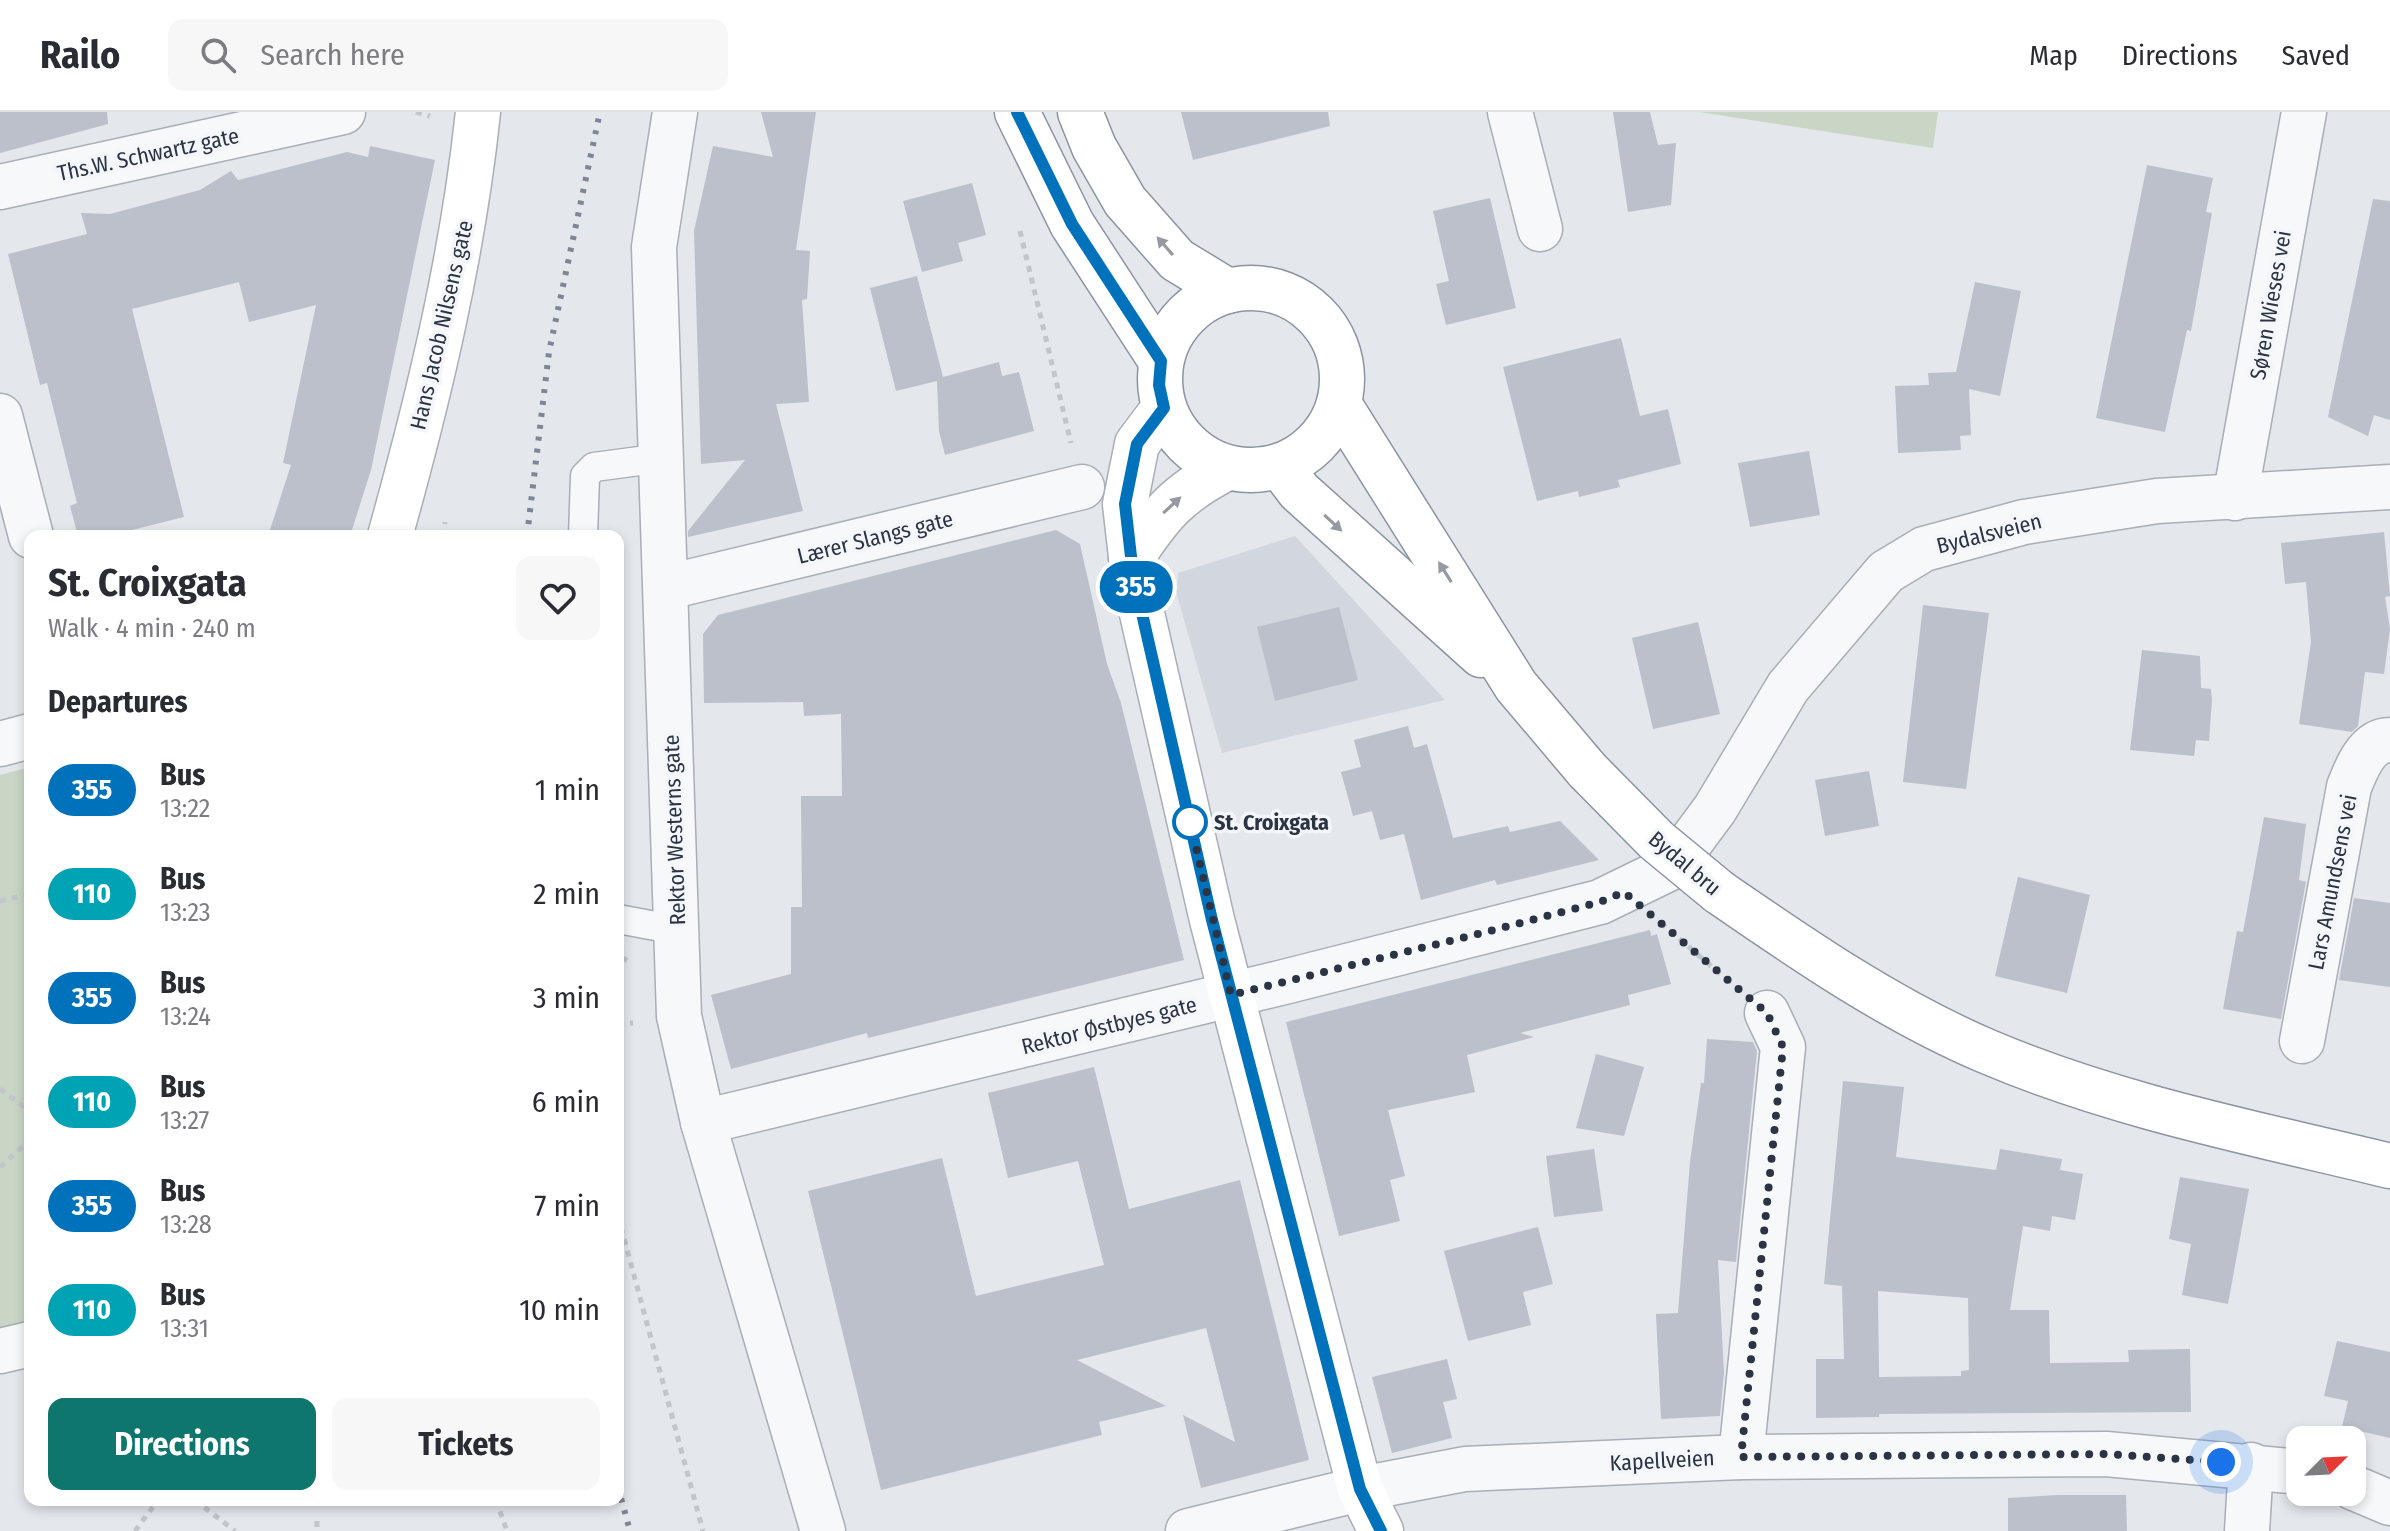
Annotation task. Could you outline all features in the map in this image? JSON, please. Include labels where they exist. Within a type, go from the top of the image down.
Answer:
[{"type":"main road","name":"Hans Jacob Nilsens gate","points":[[392,530],[409,468],[468,207],[478,112]]},
{"type":"main road","points":[[1017,112],[1072,224],[1161,361]]},
{"type":"main road","points":[[1080,112],[1094,147],[1125,201],[1177,260],[1228,291]]},
{"type":"main road","points":[[1260,288],[1291,297],[1316,316],[1334,342],[1341,373],[1339,404],[1326,431],[1306,452],[1280,466],[1254,471],[1227,468],[1200,456],[1178,435],[1164,408],[1159,385],[1161,361],[1173,330],[1197,305],[1228,291],[1260,288]]},
{"type":"main road","points":[[1339,404],[1516,686]]},
{"type":"main road","points":[[1164,408],[1137,444],[1125,504],[1131,559],[1231,995],[1360,1489],[1381,1531]]},
{"type":"main road","points":[[1280,466],[1299,491],[1516,686]]},
{"type":"main road","points":[[1131,559],[1159,517],[1192,486],[1227,468]]},
{"type":"main road","name":"Bydal bru","points":[[1516,686],[1587,770],[1656,840],[1719,892],[1793,943],[1894,1003],[2000,1056],[2119,1100],[2390,1166]]},
{"type":"street","name":"Ths.W. Schwartz gate","points":[[0,187],[343,112]]},
{"type":"street","name":"Rektor Westerns gate","points":[[675,112],[654,247],[668,587],[679,1016],[703,1122],[823,1531]]},
{"type":"street","points":[[1510,112],[1540,229]]},
{"type":"street","name":"Søren Wieses vei","points":[[2235,498],[2304,112]]},
{"type":"street","points":[[0,416],[29,530]]},
{"type":"street","name":"Lærer Slangs gate","points":[[668,587],[1082,487]]},
{"type":"street","name":"Bydalsveien","points":[[1715,809],[1788,687],[1886,572],[1924,549],[2024,522],[2157,501],[2390,487]]},
{"type":"street","points":[[0,744],[24,738]]},
{"type":"street","name":"Lars Amundsens vei","points":[[2302,1041],[2349,787],[2360,759],[2383,740],[2390,740]]},
{"type":"street","name":"Rektor Østbyes gate","points":[[703,1122],[1231,995],[1600,902],[1672,867],[1715,809]]},
{"type":"street","points":[[1741,1457],[1783,1047],[1767,1013]]},
{"type":"street","points":[[0,1351],[24,1345]]},
{"type":"street","name":"Kapellveien","points":[[1188,1531],[1360,1489],[1465,1469],[1741,1457],[2106,1454],[2286,1470]]},
{"type":"street","points":[[2247,1531],[2251,1465]]},
{"type":"street","points":[[2366,1493],[2390,1503]]},
{"type":"lane","points":[[583,530],[585,476],[594,467],[662,458]]},
{"type":"lane","points":[[624,921],[677,930]]},
{"type":"path","points":[[1019,227],[1082,487]]},
{"type":"path","points":[[1624,892],[1767,1013]]},
{"type":"path","points":[[0,901],[24,895]]},
{"type":"path","points":[[0,1089],[24,1107]]},
{"type":"path","points":[[0,1167],[24,1145]]},
{"type":"path","points":[[624,1238],[703,1531]]},
{"type":"path","points":[[135,1531],[154,1506]]},
{"type":"path","points":[[203,1506],[235,1531]]},
{"type":"path","points":[[498,1506],[507,1531]]},
{"type":"path","points":[[317,1521],[317,1531]]},
{"type":"shaded area","points":[[1295,536],[1445,700],[1222,753],[1177,595],[1178,573]]},
{"type":"green space","points":[[1699,112],[1938,112],[1933,148]]},
{"type":"green space","points":[[24,769],[24,1335],[0,1341],[0,775]]},
{"type":"building","points":[[0,112],[107,112],[108,124],[0,153]]},
{"type":"building","points":[[761,112],[816,112],[796,250],[810,251],[807,299],[802,300],[809,402],[776,404],[803,511],[688,537],[688,531],[745,460],[701,464],[694,231],[713,146],[773,157]]},
{"type":"building","points":[[1181,112],[1328,112],[1330,126],[1193,160]]},
{"type":"building","points":[[1613,112],[1650,112],[1658,145],[1676,143],[1671,205],[1628,212]]},
{"type":"building","points":[[370,146],[435,160],[371,470],[352,530],[270,530],[291,465],[283,463],[316,305],[249,322],[239,282],[132,309],[184,517],[132,530],[76,530],[70,506],[77,503],[47,383],[40,385],[8,254],[87,234],[81,213],[110,214],[200,190],[231,171],[238,180],[347,152],[368,157]]},
{"type":"building","points":[[2147,165],[2213,178],[2206,212],[2212,213],[2191,331],[2187,330],[2165,432],[2096,418]]},
{"type":"building","points":[[972,183],[986,235],[958,243],[963,261],[922,272],[903,201]]},
{"type":"building","points":[[1490,198],[1516,308],[1446,325],[1436,284],[1449,281],[1433,211]]},
{"type":"building","points":[[2373,199],[2390,201],[2390,420],[2374,415],[2368,436],[2328,417]]},
{"type":"building","points":[[917,276],[943,377],[999,362],[1002,376],[1019,372],[1034,431],[945,455],[939,431],[937,381],[896,391],[870,288]]},
{"type":"building","points":[[1975,282],[2021,291],[2000,396],[1969,389],[1971,435],[1960,436],[1961,450],[1898,453],[1895,386],[1929,385],[1928,373],[1956,372]]},
{"type":"building","points":[[1621,338],[1640,416],[1668,409],[1681,464],[1618,480],[1620,487],[1579,497],[1578,491],[1537,501],[1503,367]]},
{"type":"building","points":[[1809,451],[1820,515],[1750,527],[1738,463]]},
{"type":"building","points":[[1056,530],[1080,544],[1107,664],[1121,703],[1184,960],[868,1038],[867,1033],[731,1069],[711,995],[791,974],[791,907],[802,907],[801,796],[842,796],[841,714],[804,716],[803,702],[704,703],[703,634],[718,615]]},
{"type":"building","points":[[2384,532],[2390,596],[2385,597],[2390,629],[2384,674],[2365,672],[2358,726],[2352,732],[2299,724],[2311,642],[2306,582],[2285,584],[2281,543]]},
{"type":"building","points":[[1923,605],[1989,613],[1966,789],[1903,782]]},
{"type":"building","points":[[1339,607],[1358,680],[1275,701],[1257,627]]},
{"type":"building","points":[[1698,622],[1720,714],[1653,729],[1632,638]]},
{"type":"building","points":[[2142,650],[2200,656],[2201,688],[2211,689],[2212,700],[2209,741],[2196,740],[2194,756],[2130,750]]},
{"type":"building","points":[[1408,726],[1414,748],[1427,744],[1453,838],[1508,826],[1510,832],[1560,821],[1599,860],[1497,885],[1495,880],[1421,900],[1404,834],[1380,840],[1372,811],[1353,816],[1341,772],[1361,767],[1354,740]]},
{"type":"building","points":[[1869,771],[1879,826],[1825,836],[1815,780]]},
{"type":"building","points":[[2264,817],[2306,824],[2299,880],[2306,882],[2281,1019],[2223,1009],[2237,931],[2243,932]]},
{"type":"building","points":[[2018,877],[2090,895],[2067,993],[1995,976]]},
{"type":"building","points":[[2354,898],[2390,903],[2390,987],[2339,980]]},
{"type":"building","points":[[1650,930],[1651,936],[1657,934],[1671,984],[1628,995],[1630,1005],[1520,1033],[1534,1037],[1467,1055],[1475,1092],[1388,1110],[1405,1176],[1390,1180],[1400,1221],[1339,1236],[1286,1022]]},
{"type":"building","points":[[1707,1039],[1753,1042],[1757,1051],[1736,1262],[1718,1260],[1724,1373],[1720,1416],[1661,1419],[1656,1314],[1678,1313],[1690,1162],[1701,1083],[1704,1083]]},
{"type":"building","points":[[1596,1054],[1644,1067],[1624,1136],[1576,1128]]},
{"type":"building","points":[[1094,1067],[1129,1209],[1240,1180],[1309,1460],[1201,1488],[1183,1415],[1235,1442],[1206,1328],[1077,1360],[1166,1406],[1099,1422],[1102,1435],[881,1490],[808,1191],[942,1158],[976,1296],[1104,1265],[1078,1161],[1008,1178],[988,1093]]},
{"type":"building","points":[[1843,1081],[1904,1087],[1896,1157],[1996,1170],[2000,1149],[2062,1159],[2060,1170],[2083,1174],[2075,1220],[2052,1216],[2050,1231],[2023,1226],[2010,1310],[2049,1310],[2050,1363],[2129,1362],[2128,1350],[2190,1349],[2191,1412],[1879,1414],[1879,1417],[1816,1418],[1816,1359],[1844,1359],[1842,1286],[1824,1284]],"holes":[[[1878,1291],[1968,1298],[1969,1370],[1961,1371],[1961,1376],[1879,1377]]]},
{"type":"building","points":[[1594,1149],[1603,1211],[1554,1217],[1546,1156]]},
{"type":"building","points":[[2180,1177],[2249,1189],[2228,1304],[2182,1295],[2191,1244],[2169,1239]]},
{"type":"building","points":[[1538,1227],[1553,1284],[1523,1292],[1531,1325],[1468,1341],[1444,1251]]},
{"type":"building","points":[[2337,1341],[2390,1352],[2390,1438],[2366,1432],[2366,1426],[2342,1426],[2348,1401],[2324,1396]]},
{"type":"building","points":[[1447,1359],[1457,1399],[1443,1402],[1452,1438],[1392,1453],[1372,1377]]},
{"type":"building","points":[[2126,1495],[2127,1531],[2008,1531],[2008,1498]]},
{"type":"railway","points":[[528,530],[549,352],[600,112]]},
{"type":"railway","points":[[623,1506],[630,1531]]},
{"type":"bus line","name":"355","points":[[1017,112],[1072,224],[1161,361],[1159,385],[1164,408],[1137,444],[1125,504],[1133,574],[1212,920],[1243,1041],[1360,1489],[1381,1531]]},
{"type":"place","name":"St. Croixgata","points":[[1190,822]]},
{"type":"route","points":[[1190,822],[1231,995],[1490,931],[1600,902],[1624,892],[1767,1013],[1783,1047],[1741,1457],[2106,1454],[2221,1462]]}]
